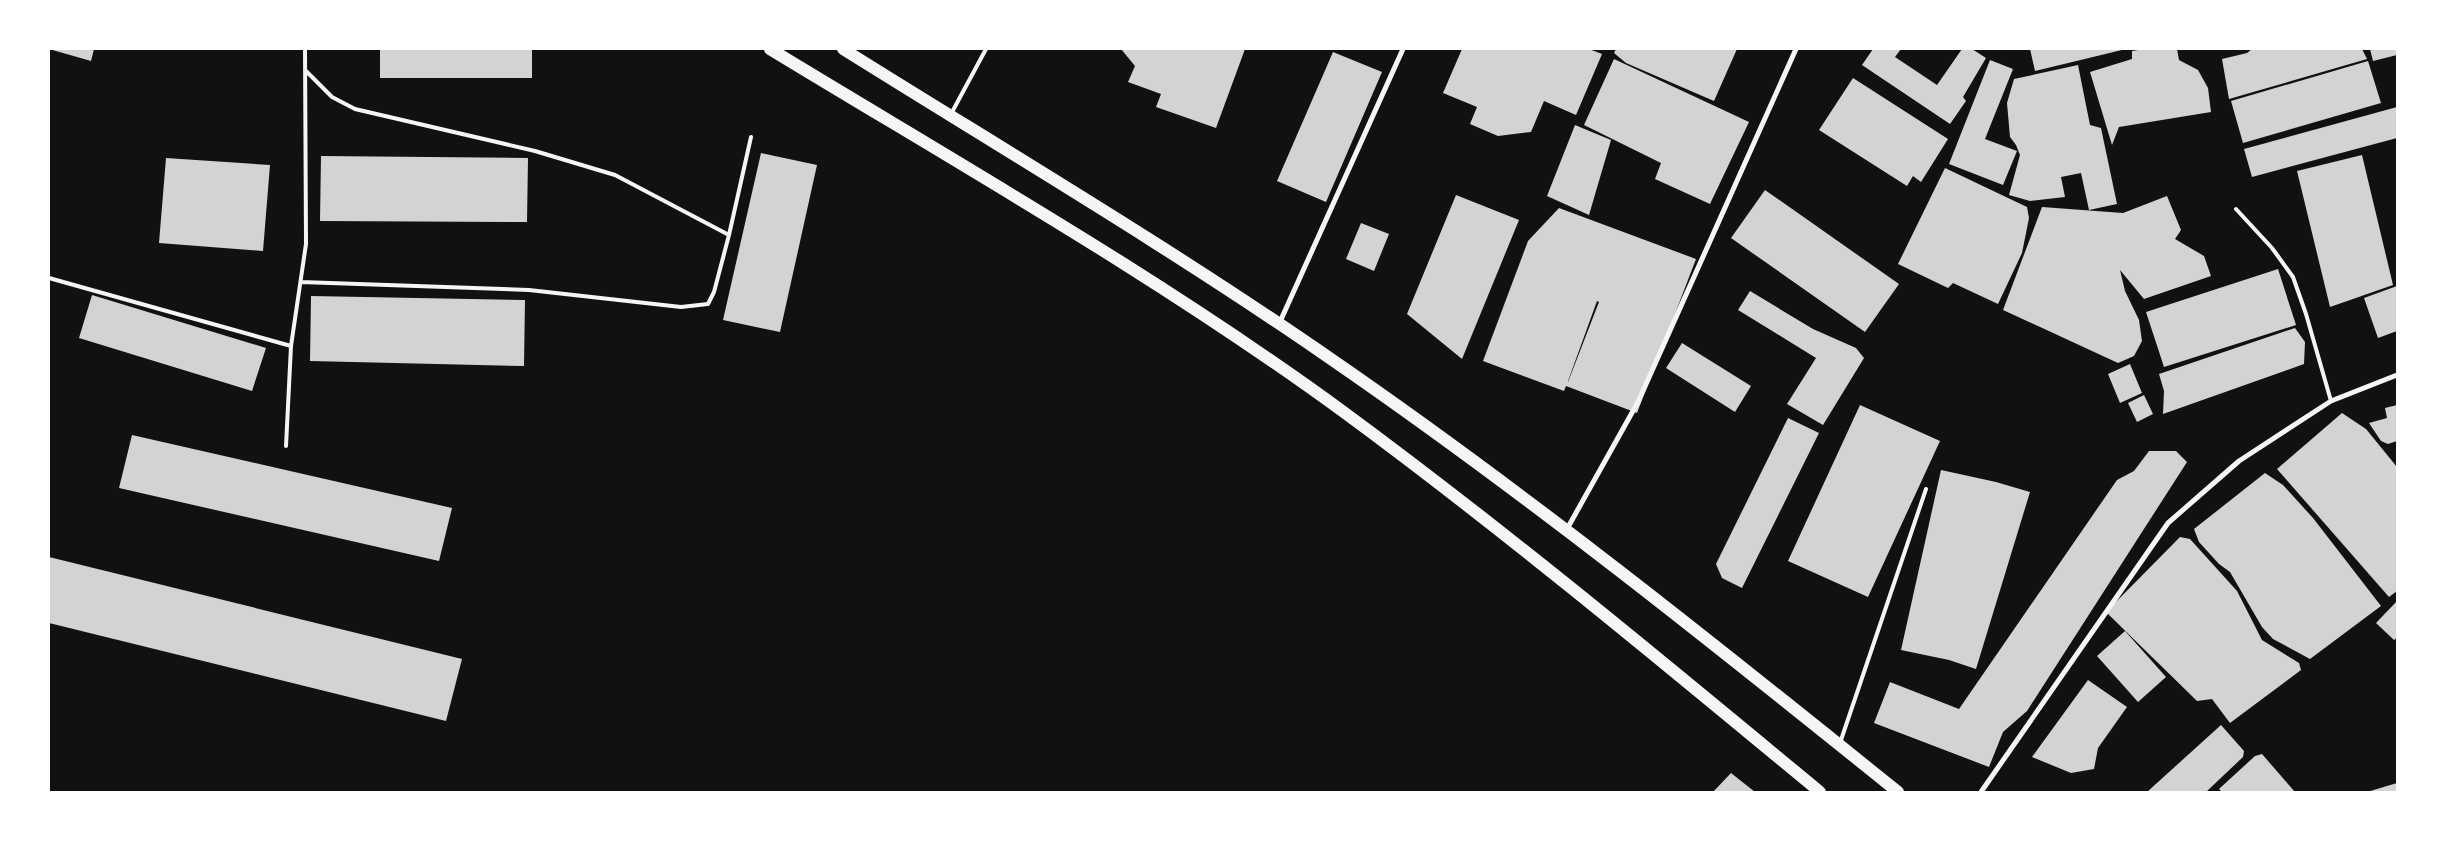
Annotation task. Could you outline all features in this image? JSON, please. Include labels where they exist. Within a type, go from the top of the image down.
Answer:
[{"type":"main road","points":[[770,49],[1012,194],[1192,307],[1344,412],[1556,574],[1820,792]]},
{"type":"main road","points":[[843,49],[1171,253],[1279,324],[1484,467],[1567,530],[1898,792]]},
{"type":"street","points":[[1279,324],[1403,49]]},
{"type":"street","points":[[1567,530],[1638,402],[1796,49]]},
{"type":"street","points":[[1980,792],[2168,523],[2239,460],[2331,401],[2397,374]]},
{"type":"lane","points":[[286,446],[291,346],[306,244],[306,49]]},
{"type":"lane","points":[[950,116],[986,49]]},
{"type":"lane","points":[[306,71],[332,97],[356,109],[535,151],[615,175],[729,236]]},
{"type":"lane","points":[[301,282],[529,290],[681,307],[708,304],[714,292],[729,236],[751,137]]},
{"type":"lane","points":[[2236,209],[2272,248],[2293,277],[2306,314],[2331,401]]},
{"type":"lane","points":[[49,278],[291,346]]},
{"type":"lane","points":[[1839,745],[1926,489]]},
{"type":"building","points":[[49,49],[94,49],[91,61]]},
{"type":"building","points":[[380,49],[532,49],[532,78],[380,78]]},
{"type":"building","points":[[1121,49],[1245,49],[1216,128],[1156,107],[1161,94],[1128,82],[1135,66]]},
{"type":"building","points":[[1462,49],[1589,49],[1602,54],[1576,115],[1544,101],[1531,132],[1498,136],[1470,124],[1477,107],[1443,93]]},
{"type":"building","points":[[1616,49],[1737,49],[1714,101],[1626,63],[1614,53]]},
{"type":"building","points":[[1873,49],[1901,49],[1895,57],[1937,85],[1962,49],[1972,49],[1986,58],[1963,97],[1966,101],[1950,124],[1862,65]]},
{"type":"building","points":[[2030,49],[2126,49],[2035,71]]},
{"type":"building","points":[[2177,49],[2179,60],[2198,70],[2208,88],[2211,112],[2119,127],[2112,145],[2090,72],[2132,59],[2132,51]]},
{"type":"building","points":[[2252,49],[2362,49],[2367,59],[2229,99],[2222,59],[2247,53]]},
{"type":"building","points":[[2370,49],[2397,49],[2397,55],[2373,61]]},
{"type":"building","points":[[1333,52],[1382,72],[1326,202],[1277,181]]},
{"type":"building","points":[[1614,59],[1749,122],[1710,204],[1655,179],[1661,163],[1584,125]]},
{"type":"building","points":[[1990,60],[2013,69],[1985,139],[2017,151],[2003,185],[1949,164]]},
{"type":"building","points":[[2368,61],[2381,103],[2243,143],[2231,101]]},
{"type":"building","points":[[2078,65],[2090,125],[2101,128],[2117,204],[2089,210],[2081,173],[2061,177],[2065,197],[2030,201],[2009,195],[2020,155],[2010,137],[2007,103],[2014,79]]},
{"type":"building","points":[[1853,78],[1948,139],[1921,182],[1913,176],[1907,186],[1819,130]]},
{"type":"building","points":[[2397,107],[2397,138],[2252,177],[2244,149]]},
{"type":"building","points":[[1575,125],[1611,140],[1589,215],[1547,196]]},
{"type":"building","points":[[761,153],[817,165],[780,332],[723,320]]},
{"type":"building","points":[[2362,155],[2393,285],[2330,307],[2297,171]]},
{"type":"building","points":[[321,156],[528,158],[527,222],[320,221]]},
{"type":"building","points":[[166,158],[270,165],[263,251],[159,243]]},
{"type":"building","points":[[1945,168],[2027,207],[2029,218],[2022,253],[1998,304],[1953,283],[1948,288],[1898,264]]},
{"type":"building","points":[[1765,190],[1899,284],[1865,332],[1731,238]]},
{"type":"building","points":[[1456,195],[1519,220],[1462,359],[1407,314]]},
{"type":"building","points":[[2167,196],[2181,230],[2175,239],[2204,256],[2211,276],[2144,299],[2120,270],[2125,291],[2139,320],[2142,341],[2134,356],[2118,363],[2003,310],[2042,207],[2123,213]]},
{"type":"building","points":[[1559,208],[1696,259],[1637,413],[1566,386],[1564,391],[1483,361],[1528,241]],"holes":[[[1597,301],[1599,302],[1568,382]]]},
{"type":"building","points":[[1361,223],[1389,234],[1374,271],[1346,259]]},
{"type":"building","points":[[2278,269],[2296,325],[2164,367],[2146,312]]},
{"type":"building","points":[[2397,286],[2397,331],[2378,338],[2364,298]]},
{"type":"building","points":[[1750,291],[1813,329],[1856,348],[1864,358],[1823,425],[1787,404],[1816,358],[1738,310]]},
{"type":"building","points":[[92,295],[266,348],[252,391],[79,338]]},
{"type":"building","points":[[311,296],[525,300],[524,366],[310,361]]},
{"type":"building","points":[[2295,328],[2305,342],[2304,364],[2163,414],[2164,391],[2159,374]]},
{"type":"building","points":[[1682,343],[1751,386],[1735,412],[1666,368]]},
{"type":"building","points":[[2130,364],[2142,393],[2120,403],[2108,374]]},
{"type":"building","points":[[2144,395],[2153,414],[2137,422],[2128,403]]},
{"type":"building","points":[[1860,405],[1940,441],[1868,597],[1788,561]]},
{"type":"building","points":[[2397,405],[2397,441],[2388,444],[2381,441],[2369,423],[2387,418],[2385,408]]},
{"type":"building","points":[[2342,413],[2366,429],[2397,467],[2397,591],[2389,597],[2277,469]]},
{"type":"building","points":[[1788,418],[1819,433],[1742,588],[1722,578],[1716,564]]},
{"type":"building","points":[[132,435],[452,508],[439,561],[119,488]]},
{"type":"building","points":[[2149,451],[2176,451],[2187,462],[2027,711],[2003,732],[1989,767],[1874,723],[1890,682],[1959,709],[2117,480],[2134,471]]},
{"type":"building","points":[[1941,470],[1996,482],[2030,492],[1976,669],[1949,660],[1901,650]]},
{"type":"building","points":[[2265,473],[2283,485],[2313,518],[2381,606],[2310,659],[2273,639],[2262,627],[2230,572],[2219,564],[2199,542],[2194,529]]},
{"type":"building","points":[[2180,537],[2190,539],[2237,591],[2262,640],[2299,663],[2301,670],[2230,723],[2212,699],[2197,701],[2106,612]]},
{"type":"building","points":[[49,557],[462,659],[446,721],[49,623]]},
{"type":"building","points":[[2397,601],[2397,638],[2394,640],[2376,623]]},
{"type":"building","points":[[2125,631],[2166,677],[2138,702],[2097,656]]},
{"type":"building","points":[[2088,680],[2127,707],[2098,748],[2094,769],[2071,773],[2032,757]]},
{"type":"building","points":[[2221,725],[2244,751],[2243,757],[2206,792],[2147,792]]},
{"type":"building","points":[[2262,754],[2295,792],[2222,792],[2219,789],[2255,756]]},
{"type":"building","points":[[1731,773],[1755,792],[1713,792]]},
{"type":"building","points":[[2397,783],[2397,792],[2367,792]]}]
